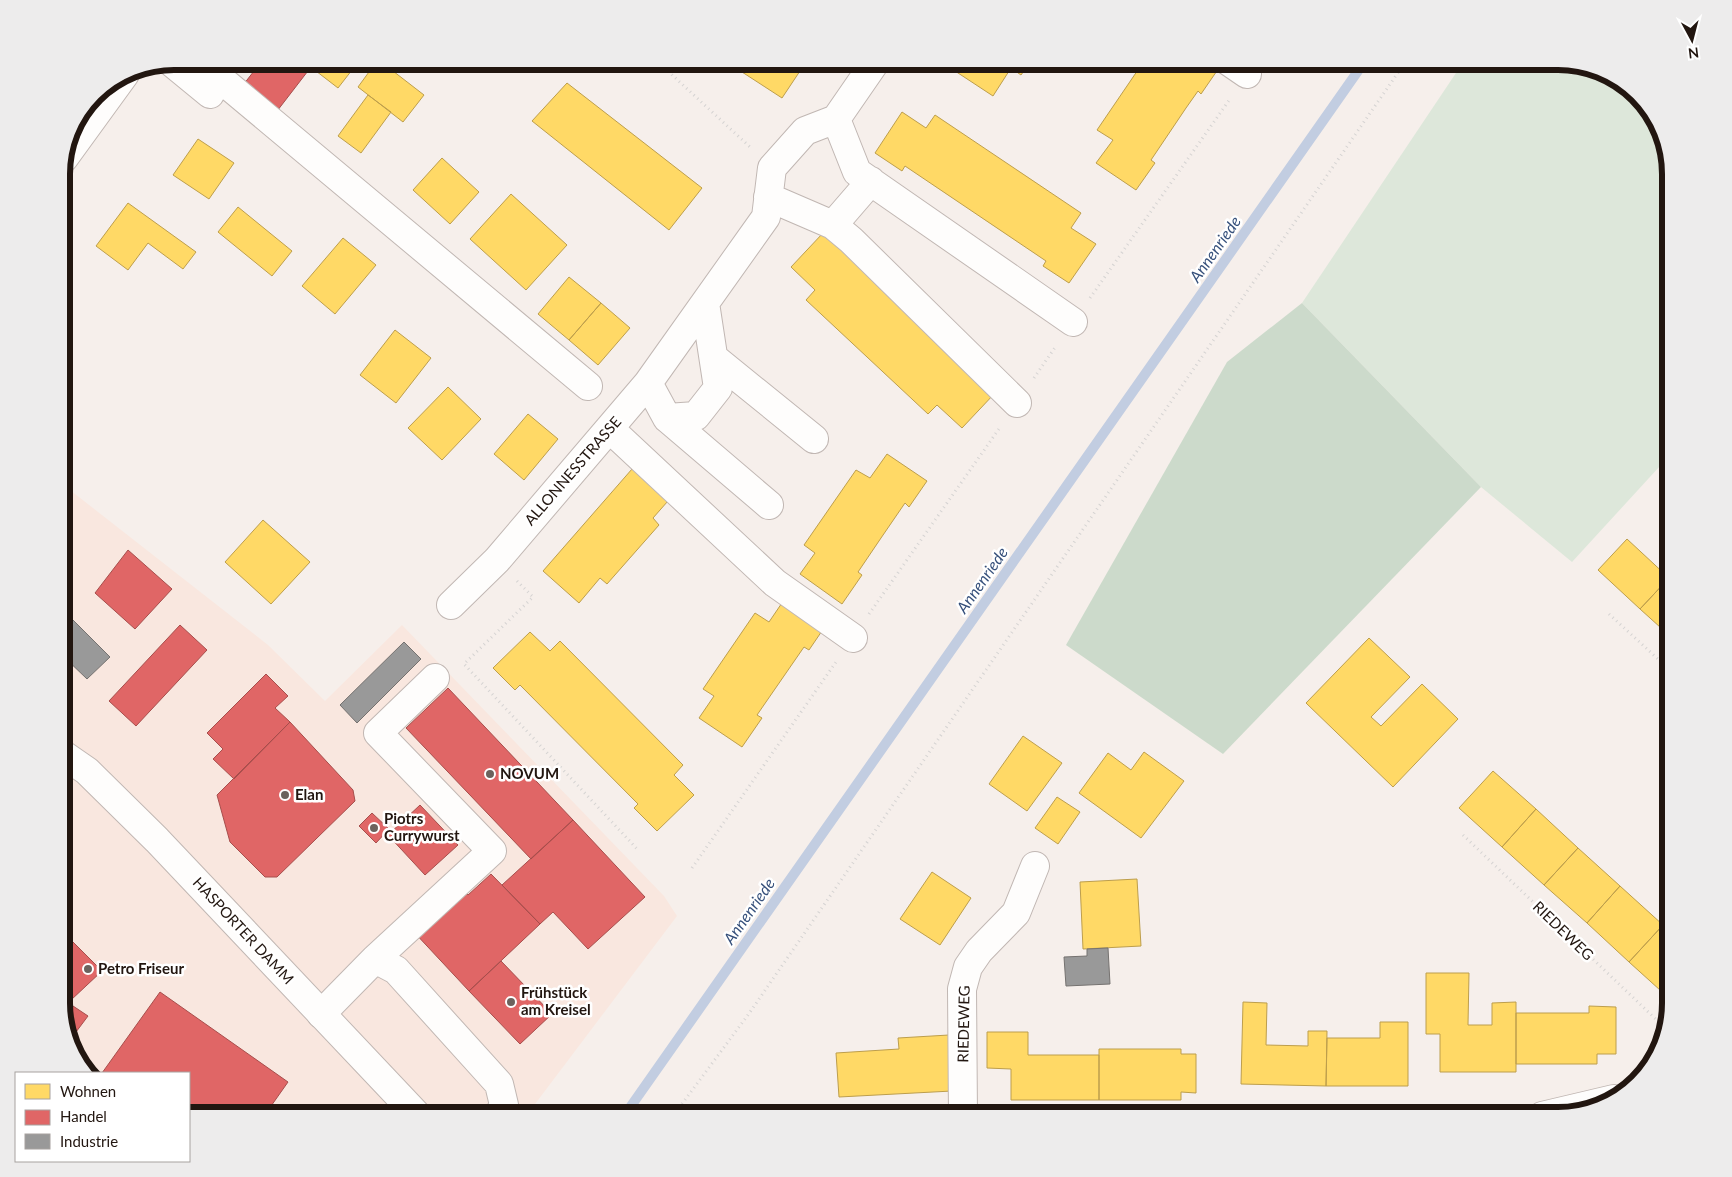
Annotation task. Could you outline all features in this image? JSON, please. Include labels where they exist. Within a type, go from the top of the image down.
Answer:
[{"type":"street","points":[[181,70],[272,144],[508,344]]},
{"type":"street","points":[[210,70],[588,386]]},
{"type":"street","points":[[772,168],[805,131],[836,119],[870,70]]},
{"type":"street","points":[[77,137],[109,92]]},
{"type":"street","points":[[836,119],[857,172],[1073,322]]},
{"type":"street","name":"ALLONNESSTRASSE","points":[[451,605],[497,560],[648,382],[766,217],[772,168]]},
{"type":"street","points":[[833,225],[871,181]]},
{"type":"street","points":[[768,196],[833,225],[851,240],[1017,403]]},
{"type":"street","points":[[667,418],[696,416],[718,388],[705,303]]},
{"type":"street","points":[[714,358],[814,439]]},
{"type":"street","points":[[648,382],[667,418],[769,505]]},
{"type":"street","points":[[610,429],[775,583],[853,638]]},
{"type":"street","points":[[321,1014],[375,959],[492,851],[378,732],[435,678]]},
{"type":"street","name":"HASPORTER DAMM","points":[[70,759],[87,771],[157,840],[409,1107]]},
{"type":"street","name":"RIEDEWEG","points":[[963,1107],[962,989],[968,967],[978,951],[1016,914],[1035,866]]},
{"type":"street","points":[[375,959],[396,970],[499,1084],[503,1107]]},
{"type":"path","points":[[666,70],[772,168]]},
{"type":"path","points":[[692,868],[1073,322],[1236,70]]},
{"type":"path","points":[[680,1107],[748,1015],[1400,70]]},
{"type":"path","points":[[497,560],[533,598],[464,664],[639,851]]},
{"type":"path","points":[[1609,614],[1662,663]]},
{"type":"path","name":"RIEDEWEG","points":[[1463,835],[1660,1023]]},
{"type":"shaded area","points":[[1458,70],[1565,70],[1579,72],[1604,81],[1616,87],[1641,111],[1654,134],[1661,160],[1662,464],[1572,562],[1481,487],[1302,303]]},
{"type":"shaded area","points":[[70,490],[268,645],[325,701],[402,625],[664,896],[677,916],[533,1107],[190,1107],[190,1072],[96,1072],[78,1043],[70,1010]]},
{"type":"green space","points":[[1302,303],[1481,487],[1223,754],[1066,645],[1227,362]]},
{"type":"building: Wohnen","points":[[315,70],[352,70],[338,88]]},
{"type":"building: Wohnen","points":[[370,70],[392,70],[424,95],[403,122],[358,87]]},
{"type":"building: Wohnen","points":[[743,70],[800,71],[782,98],[742,72]]},
{"type":"building: Wohnen","points":[[956,70],[1010,70],[993,96]]},
{"type":"building: Wohnen","points":[[1014,70],[1025,70],[1021,75]]},
{"type":"building: Wohnen","points":[[1138,70],[1218,70],[1201,94],[1198,91],[1186,108],[1151,160],[1155,163],[1136,190],[1096,163],[1113,140],[1097,130]]},
{"type":"building: Wohnen","points":[[567,83],[702,188],[669,230],[532,121]]},
{"type":"building: Wohnen","points":[[368,95],[391,112],[361,153],[338,136]]},
{"type":"building: Wohnen","points":[[902,112],[926,128],[935,115],[1081,213],[1071,228],[1096,244],[1069,283],[1043,266],[1046,261],[905,166],[902,171],[875,153]]},
{"type":"building: Wohnen","points":[[198,139],[234,163],[209,199],[173,175]]},
{"type":"building: Wohnen","points":[[442,158],[479,192],[450,224],[413,190]]},
{"type":"building: Wohnen","points":[[511,194],[567,245],[526,290],[470,239]]},
{"type":"building: Wohnen","points":[[128,203],[196,252],[183,269],[148,243],[128,270],[96,246]]},
{"type":"building: Wohnen","points":[[238,207],[292,251],[272,276],[218,232]]},
{"type":"building: Wohnen","points":[[823,233],[995,393],[962,428],[937,405],[928,414],[806,300],[815,290],[791,267]]},
{"type":"building: Wohnen","points":[[343,238],[376,265],[335,314],[302,286]]},
{"type":"building: Wohnen","points":[[569,277],[601,303],[569,340],[538,314]]},
{"type":"building: Wohnen","points":[[601,303],[630,328],[598,365],[569,340]]},
{"type":"building: Wohnen","points":[[395,330],[431,358],[396,403],[360,375]]},
{"type":"building: Wohnen","points":[[448,387],[481,419],[442,460],[408,428]]},
{"type":"building: Wohnen","points":[[528,414],[558,439],[524,480],[494,454]]},
{"type":"building: Wohnen","points":[[887,454],[927,481],[909,507],[905,503],[858,572],[862,575],[842,604],[800,574],[815,553],[804,545],[856,470],[870,478]]},
{"type":"building: Wohnen","points":[[639,461],[675,493],[653,518],[659,525],[607,584],[600,578],[579,603],[543,571]]},
{"type":"building: Wohnen","points":[[263,520],[310,562],[271,604],[225,562]]},
{"type":"building: Wohnen","points":[[1627,539],[1662,572],[1662,585],[1640,609],[1598,570]]},
{"type":"building: Wohnen","points":[[1662,585],[1662,629],[1640,609]]},
{"type":"building: Wohnen","points":[[786,597],[826,625],[809,650],[804,647],[757,715],[762,718],[742,747],[699,718],[714,696],[703,689],[755,613],[769,622]]},
{"type":"building: Wohnen","points":[[530,632],[550,651],[560,641],[683,765],[674,775],[694,795],[657,831],[634,808],[638,804],[520,685],[515,690],[493,668]]},
{"type":"building: Wohnen","points":[[1369,638],[1410,677],[1371,717],[1381,726],[1422,684],[1458,719],[1393,787],[1306,703]]},
{"type":"building: Wohnen","points":[[1023,736],[1062,763],[1027,811],[989,784]]},
{"type":"building: Wohnen","points":[[1144,752],[1184,781],[1141,838],[1079,793],[1108,753],[1131,770]]},
{"type":"building: Wohnen","points":[[1493,771],[1536,809],[1502,847],[1459,808]]},
{"type":"building: Wohnen","points":[[1057,797],[1080,812],[1058,844],[1035,828]]},
{"type":"building: Wohnen","points":[[1536,809],[1578,848],[1544,885],[1502,847]]},
{"type":"building: Wohnen","points":[[1578,848],[1620,886],[1587,923],[1544,885]]},
{"type":"building: Wohnen","points":[[932,872],[971,898],[940,945],[900,919]]},
{"type":"building: Wohnen","points":[[1137,879],[1141,946],[1083,949],[1080,882]]},
{"type":"building: Wohnen","points":[[1620,886],[1662,926],[1629,962],[1587,923]]},
{"type":"building: Wohnen","points":[[1662,926],[1662,992],[1629,962]]},
{"type":"building: Wohnen","points":[[1426,973],[1469,973],[1468,1025],[1492,1025],[1492,1003],[1516,1002],[1516,1072],[1440,1072],[1440,1034],[1426,1034]]},
{"type":"building: Wohnen","points":[[1243,1002],[1267,1003],[1266,1045],[1308,1046],[1308,1031],[1327,1031],[1326,1086],[1241,1084]]},
{"type":"building: Wohnen","points":[[1589,1006],[1616,1007],[1616,1054],[1597,1054],[1597,1064],[1516,1064],[1516,1013],[1589,1013]]},
{"type":"building: Wohnen","points":[[1380,1022],[1408,1022],[1408,1086],[1326,1086],[1327,1038],[1380,1038]]},
{"type":"building: Wohnen","points":[[987,1032],[1028,1032],[1028,1055],[1099,1055],[1099,1100],[1011,1100],[1011,1069],[987,1068]]},
{"type":"building: Wohnen","points":[[949,1035],[952,1091],[839,1097],[836,1053],[899,1049],[898,1038]]},
{"type":"building: Wohnen","points":[[1099,1049],[1181,1049],[1181,1054],[1196,1054],[1196,1093],[1181,1092],[1181,1100],[1099,1100]]},
{"type":"building: Handel","points":[[253,70],[309,70],[274,115],[240,89],[254,71]]},
{"type":"building: Handel","points":[[128,550],[172,589],[135,629],[95,593]]},
{"type":"building: Handel","points":[[180,625],[207,650],[136,726],[109,701]]},
{"type":"building: Handel","points":[[266,674],[288,696],[275,708],[290,722],[234,779],[213,759],[223,749],[207,733]]},
{"type":"building: Handel","name":"NOVUM","points":[[448,688],[573,820],[531,859],[406,728]]},
{"type":"building: Handel","points":[[290,722],[353,790],[355,801],[277,877],[265,877],[230,842],[217,795]]},
{"type":"building: Handel","points":[[420,805],[458,845],[425,875],[388,835]]},
{"type":"building: Handel","name":"Piotrs Currywurst","points":[[372,813],[389,829],[376,843],[359,826]]},
{"type":"building: Handel","points":[[573,820],[645,897],[588,949],[553,912],[540,924],[502,885]]},
{"type":"building: Handel","points":[[491,874],[540,924],[469,991],[413,931],[460,886],[468,895]]},
{"type":"building: Handel","points":[[70,939],[102,971],[70,999]]},
{"type":"building: Handel","points":[[501,961],[552,1014],[520,1044],[469,991]]},
{"type":"building: Handel","points":[[160,992],[288,1082],[270,1107],[190,1107],[190,1072],[103,1072]]},
{"type":"building: Handel","points":[[73,1006],[88,1016],[75,1033],[71,1017],[70,1010]]},
{"type":"building: Industrie","points":[[70,617],[110,657],[87,679],[70,663]]},
{"type":"building: Industrie","points":[[404,642],[421,659],[357,723],[340,705]]},
{"type":"building: Industrie","points":[[1108,948],[1110,984],[1066,986],[1064,957],[1087,956],[1087,949]]},
{"type":"waterway","name":"Annenriede","points":[[630,1107],[1359,70]]},
{"type":"place","name":"NOVUM","points":[[490,774]]},
{"type":"place","name":"Elan","points":[[285,795]]},
{"type":"place","name":"Piotrs Currywurst","points":[[374,828]]},
{"type":"place","name":"Petro Friseur","points":[[88,969]]},
{"type":"place","name":"Frühstück am Kreisel","points":[[511,1002]]}]
